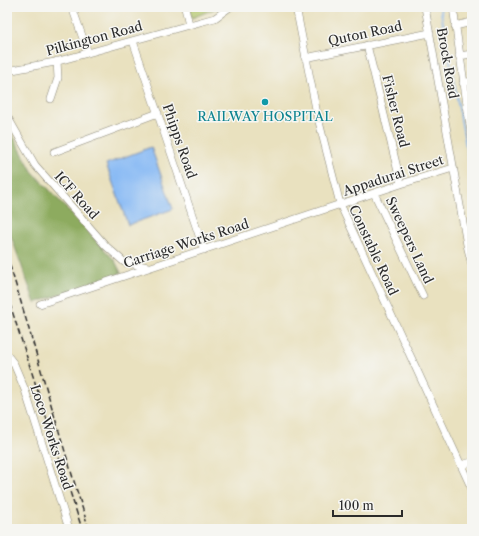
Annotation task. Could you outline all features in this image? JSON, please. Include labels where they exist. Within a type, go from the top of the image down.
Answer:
[{"type":"street","points":[[72,7],[88,53]]},
{"type":"street","points":[[185,7],[189,25]]},
{"type":"street","name":"Pilkington Road","points":[[7,71],[57,61],[215,18],[230,7]]},
{"type":"street","name":"Constable Road","points":[[296,7],[305,58],[327,157],[340,204],[472,489]]},
{"type":"street","name":"Brock Road","points":[[426,7],[472,265]]},
{"type":"street","points":[[453,7],[462,83],[472,136]]},
{"type":"street","points":[[455,26],[472,22]]},
{"type":"street","name":"Quton Road","points":[[305,58],[430,33]]},
{"type":"street","name":"Phipps Road","points":[[135,40],[158,113],[206,249]]},
{"type":"street","name":"Phipps Road","points":[[135,40],[206,249]]},
{"type":"street","name":"Fisher Road","points":[[367,45],[401,184]]},
{"type":"street","points":[[459,56],[472,54]]},
{"type":"street","points":[[52,99],[58,78],[57,61]]},
{"type":"street","points":[[462,83],[472,81]]},
{"type":"street","points":[[54,152],[158,113]]},
{"type":"street","name":"ICF Road","points":[[7,116],[35,165],[106,246],[124,262],[150,268]]},
{"type":"street","name":"Appadurai Street","points":[[340,204],[454,168]]},
{"type":"street","name":"Sweepers Land","points":[[374,193],[423,296]]},
{"type":"street","name":"Carriage Works Road","points":[[40,304],[340,204]]},
{"type":"street","name":"Loco Works Road","points":[[7,354],[14,364],[25,390],[70,529]]},
{"type":"street","points":[[461,465],[472,462]]},
{"type":"green space","points":[[189,7],[219,7],[192,18]]},
{"type":"green space","points":[[7,125],[32,171],[115,261],[121,273],[35,303],[7,225]]},
{"type":"water","points":[[151,147],[173,209],[128,225],[106,164]]},
{"type":"waterway","points":[[440,7],[472,179]]},
{"type":"railway","points":[[7,256],[89,529]]},
{"type":"railway","points":[[7,295],[82,529]]},
{"type":"place","name":"RAILWAY HOSPITAL","points":[[265,102]]}]
